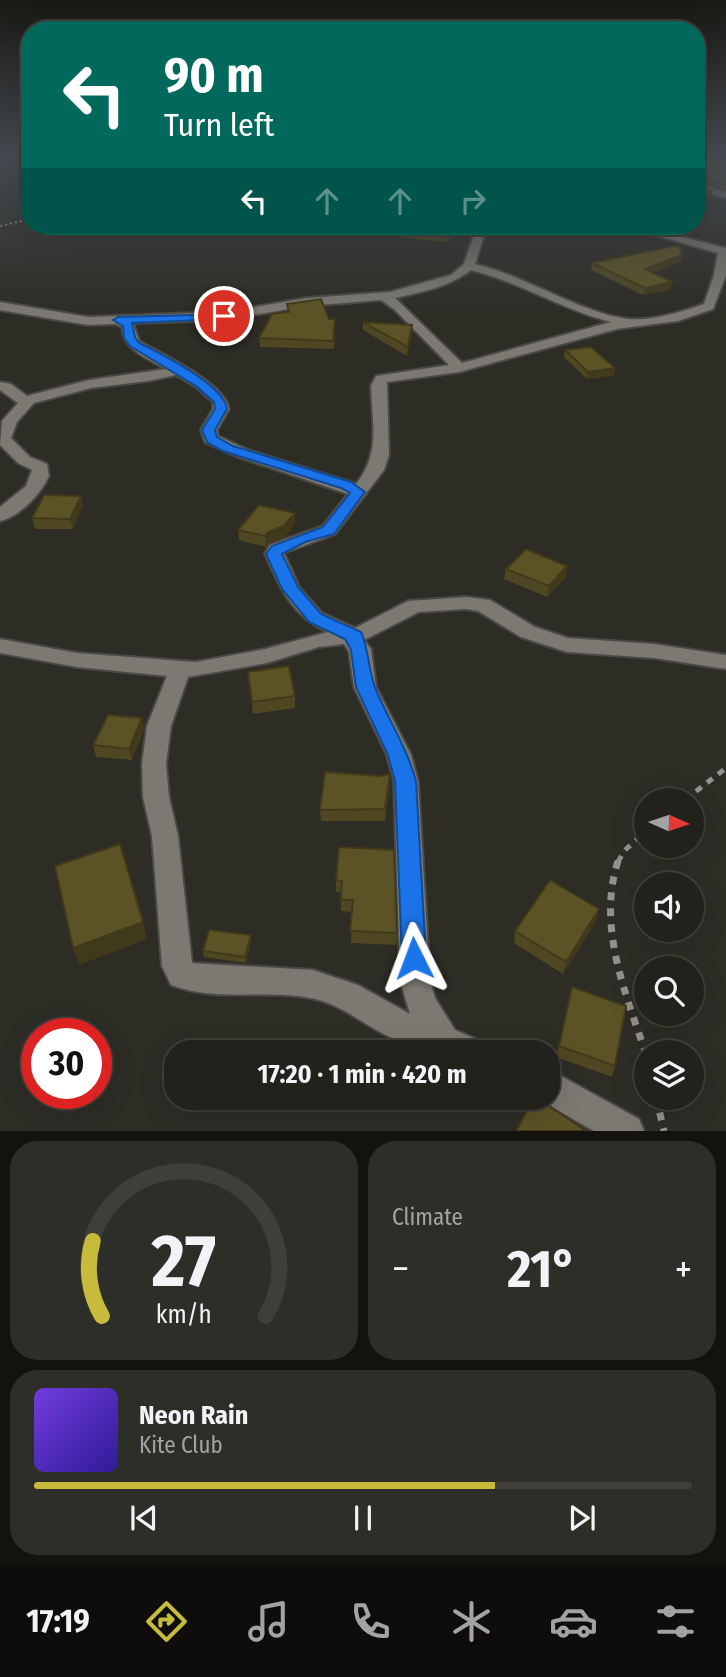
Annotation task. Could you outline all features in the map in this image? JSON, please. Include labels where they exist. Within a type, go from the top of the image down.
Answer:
[{"type":"street","points":[[0,306],[82,321],[224,316],[307,302],[383,296],[437,284],[455,277],[469,267],[479,235]]},
{"type":"street","points":[[355,636],[315,618],[290,589],[274,554],[277,549],[299,539],[329,530],[376,470],[381,455],[381,379],[459,368],[629,322],[678,317],[709,306],[725,252],[662,235]]},
{"type":"street","points":[[469,267],[505,275],[607,318],[629,322]]},
{"type":"street","points":[[383,296],[399,307],[459,368]]},
{"type":"street","points":[[118,320],[128,325],[129,338],[134,344],[213,393],[222,404],[209,430],[211,439],[228,448],[346,485],[358,492]]},
{"type":"street","points":[[0,516],[37,484],[41,474],[41,468],[24,460],[3,439],[10,421],[26,402],[89,384],[148,377],[177,370]]},
{"type":"street","points":[[0,386],[6,387],[26,402]]},
{"type":"street","points":[[0,646],[77,660],[180,670],[214,668],[267,656],[317,640],[355,636],[415,606],[475,604],[502,614],[528,632],[567,645],[654,651],[726,662]]},
{"type":"street","points":[[355,636],[353,640],[360,649],[365,687],[398,755],[406,781],[415,980],[421,1004],[443,1040]]},
{"type":"street","points":[[180,670],[159,726],[154,764],[177,966],[182,975],[211,979],[266,978],[331,988],[368,1006],[390,1021],[441,1040]]},
{"type":"street","points":[[560,1093],[627,1131]]},
{"type":"path","points":[[0,226],[21,221]]},
{"type":"path","points":[[700,788],[726,768]]},
{"type":"path","points":[[634,843],[620,857],[609,908],[612,942],[642,1040]]},
{"type":"path","points":[[659,1110],[664,1131]]},
{"type":"building","points":[[679,245],[682,255],[645,269],[672,282],[645,288],[592,263]]},
{"type":"building","points":[[321,299],[329,319],[335,319],[333,341],[259,338],[272,314],[289,312],[287,304]]},
{"type":"building","points":[[363,322],[412,325],[408,347]]},
{"type":"building","points":[[591,347],[615,368],[588,372],[565,350]]},
{"type":"building","points":[[44,495],[81,496],[70,519],[32,518]]},
{"type":"building","points":[[259,505],[295,513],[284,526],[268,532],[265,536],[238,530]]},
{"type":"building","points":[[526,549],[567,566],[549,586],[506,569]]},
{"type":"building","points":[[289,666],[295,696],[252,702],[248,672]]},
{"type":"building","points":[[108,715],[142,718],[129,749],[93,745]]},
{"type":"building","points":[[325,772],[379,776],[390,774],[385,809],[320,810]]},
{"type":"building","points":[[120,844],[143,922],[73,948],[55,866]]},
{"type":"building","points":[[339,847],[394,850],[397,933],[350,931],[353,900],[341,900],[342,881],[336,880]]},
{"type":"building","points":[[550,880],[599,909],[566,962],[515,931]]},
{"type":"building","points":[[209,930],[251,935],[245,957],[203,951]]},
{"type":"building","points":[[572,987],[626,1006],[615,1066],[560,1046]]},
{"type":"building","points":[[528,1110],[555,1110],[586,1131],[516,1131]]},
{"type":"route","points":[[224,316],[118,320],[128,325],[128,335],[134,344],[200,383],[220,401],[221,409],[208,433],[211,439],[228,448],[346,485],[358,492],[329,530],[299,539],[277,549],[274,554],[290,589],[315,618],[355,636],[353,640],[360,649],[365,687],[398,755],[406,781],[414,958]]}]
